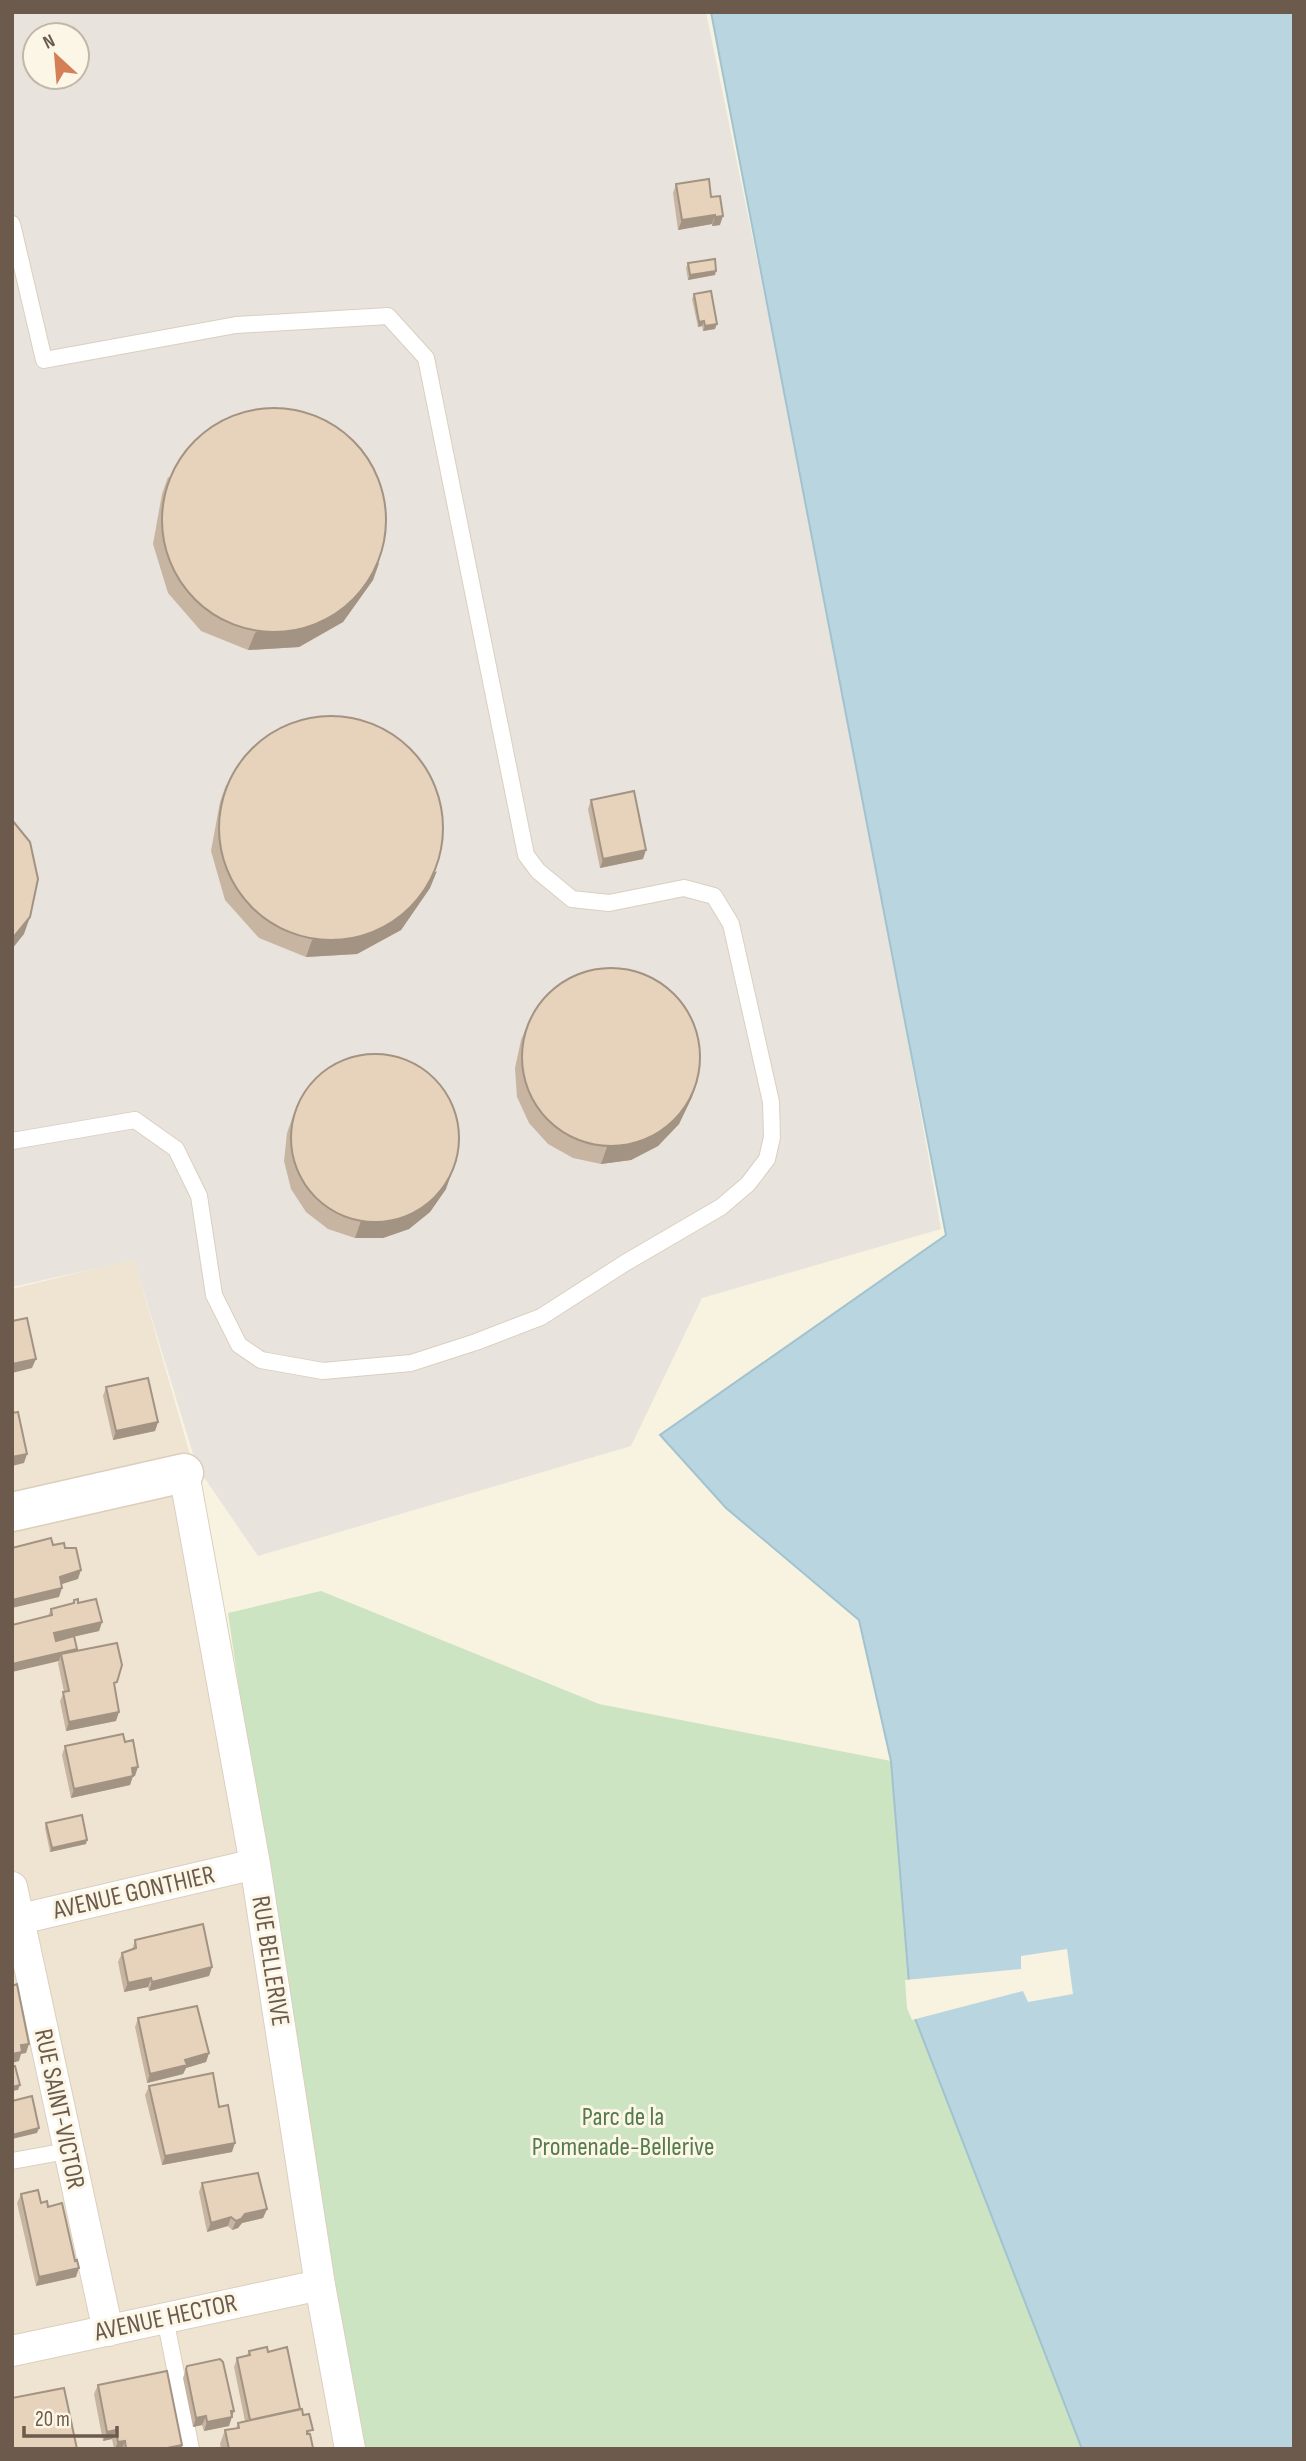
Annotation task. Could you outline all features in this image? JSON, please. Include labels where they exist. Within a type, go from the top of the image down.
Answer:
[{"type":"street","points":[[12,1512],[184,1473]]},
{"type":"street","name":"RUE BELLERIVE","points":[[184,1473],[255,1864],[320,2285],[350,2449]]},
{"type":"street","name":"AVENUE GONTHIER","points":[[16,1920],[255,1864]]},
{"type":"street","name":"RUE SAINT-VICTOR","points":[[12,1887],[16,1920],[107,2331]]},
{"type":"street","name":"AVENUE HECTOR","points":[[12,2351],[320,2285]]},
{"type":"lane","points":[[12,224],[44,360],[236,326],[388,316],[426,358],[526,855],[538,872],[572,899],[609,903],[684,888],[714,895],[731,924],[771,1102],[772,1137],[767,1159],[748,1184],[721,1207],[625,1263],[541,1317],[411,1363],[323,1371],[261,1360],[239,1345],[214,1295],[199,1196],[176,1149],[135,1120],[12,1140]]},
{"type":"lane","points":[[12,2161],[68,2151]]},
{"type":"lane","points":[[165,2318],[191,2449]]},
{"type":"shaded area","points":[[12,12],[706,12],[849,706],[941,1229],[702,1298],[631,1446],[258,1556],[197,1467],[134,1260],[12,1287]]},
{"type":"shaded area","points":[[134,1259],[197,1479],[350,2449],[12,2449],[12,1289]]},
{"type":"green space","name":"Parc de la Promenade-Bellerive","points":[[321,1591],[599,1704],[891,1761],[911,2008],[1094,2449],[360,2449],[266,1874],[228,1613]]},
{"type":"water","points":[[711,12],[1294,12],[1294,2449],[1082,2449],[911,2008],[891,1761],[859,1620],[726,1508],[660,1435],[946,1235]]},
{"type":"pier","points":[[1067,1949],[1073,1994],[1028,2002],[1023,1991],[912,2020],[907,2008],[905,1980],[1021,1969],[1021,1956]]},
{"type":"building","points":[[709,179],[711,197],[720,196],[723,216],[682,220],[676,184]]},
{"type":"building","points":[[715,259],[716,271],[690,275],[688,263]]},
{"type":"building","points":[[711,291],[717,324],[705,326],[704,321],[699,322],[694,294]]},
{"type":"building","points":[[263,408],[285,408],[327,421],[345,433],[361,449],[378,477],[386,520],[378,563],[361,591],[345,607],[317,624],[285,632],[263,632],[221,619],[203,607],[187,591],[170,563],[162,531],[162,509],[175,467],[187,449],[203,433],[231,416]]},
{"type":"building","points":[[320,716],[342,716],[384,729],[402,741],[418,757],[435,785],[443,828],[435,871],[418,899],[402,915],[374,932],[342,940],[320,940],[278,927],[260,915],[244,899],[227,871],[219,839],[219,817],[232,775],[244,757],[260,741],[288,724]]},
{"type":"building","points":[[634,791],[646,850],[603,859],[591,800]]},
{"type":"building","points":[[12,820],[30,842],[38,879],[30,917],[12,939]]},
{"type":"building","points":[[611,968],[645,975],[674,994],[693,1023],[700,1057],[693,1091],[674,1120],[645,1139],[611,1146],[577,1139],[548,1120],[529,1091],[522,1057],[529,1023],[548,994],[577,975]]},
{"type":"building","points":[[375,1054],[407,1061],[434,1079],[452,1106],[459,1138],[452,1170],[434,1197],[407,1215],[375,1222],[343,1215],[316,1197],[298,1170],[291,1138],[298,1106],[316,1079],[343,1061]]},
{"type":"building","points":[[27,1318],[36,1359],[12,1364],[12,1321]]},
{"type":"building","points":[[148,1378],[158,1422],[116,1431],[106,1387]]},
{"type":"building","points":[[18,1412],[27,1454],[12,1457],[12,1413]]},
{"type":"building","points":[[51,1538],[53,1545],[64,1543],[65,1548],[76,1548],[81,1570],[60,1577],[62,1588],[12,1600],[12,1548]]},
{"type":"building","points":[[78,1599],[78,1603],[96,1599],[102,1622],[54,1633],[56,1641],[74,1636],[77,1649],[12,1664],[12,1625],[52,1615],[51,1609],[74,1603],[74,1600]]},
{"type":"building","points":[[117,1643],[122,1665],[117,1682],[114,1683],[119,1712],[69,1722],[63,1692],[69,1691],[61,1654]]},
{"type":"building","points":[[123,1734],[125,1742],[133,1740],[138,1767],[132,1768],[133,1776],[74,1789],[65,1746]]},
{"type":"building","points":[[82,1815],[87,1840],[52,1848],[46,1823]]},
{"type":"building","points":[[203,1924],[212,1967],[152,1982],[151,1978],[128,1983],[122,1953],[136,1948],[135,1940]]},
{"type":"building","points":[[17,1984],[29,2044],[21,2045],[22,2052],[12,2054],[12,1986]]},
{"type":"building","points":[[197,2006],[209,2053],[185,2060],[187,2065],[150,2074],[138,2018]]},
{"type":"building","points":[[15,2066],[20,2085],[12,2087],[12,2067]]},
{"type":"building","points":[[213,2073],[219,2107],[228,2105],[235,2143],[165,2156],[149,2086]]},
{"type":"building","points":[[32,2096],[39,2128],[12,2135],[12,2101]]},
{"type":"building","points":[[258,2173],[267,2209],[245,2214],[236,2221],[231,2217],[211,2223],[202,2183]]},
{"type":"building","points":[[38,2190],[41,2203],[47,2201],[48,2207],[62,2203],[79,2268],[39,2277],[21,2194]]},
{"type":"building","points":[[267,2347],[268,2352],[287,2347],[300,2409],[250,2420],[237,2358],[250,2355],[249,2351]]},
{"type":"building","points":[[220,2359],[223,2362],[234,2411],[231,2411],[232,2417],[207,2422],[206,2416],[196,2418],[186,2369],[187,2366]]},
{"type":"building","points":[[167,2371],[182,2445],[162,2449],[126,2449],[125,2441],[118,2442],[116,2430],[107,2432],[98,2385]]},
{"type":"building","points":[[64,2388],[77,2449],[12,2449],[12,2398]]},
{"type":"building","points":[[302,2409],[303,2415],[309,2414],[313,2430],[307,2431],[307,2434],[310,2434],[313,2448],[229,2449],[225,2430],[239,2428],[238,2423]]}]
